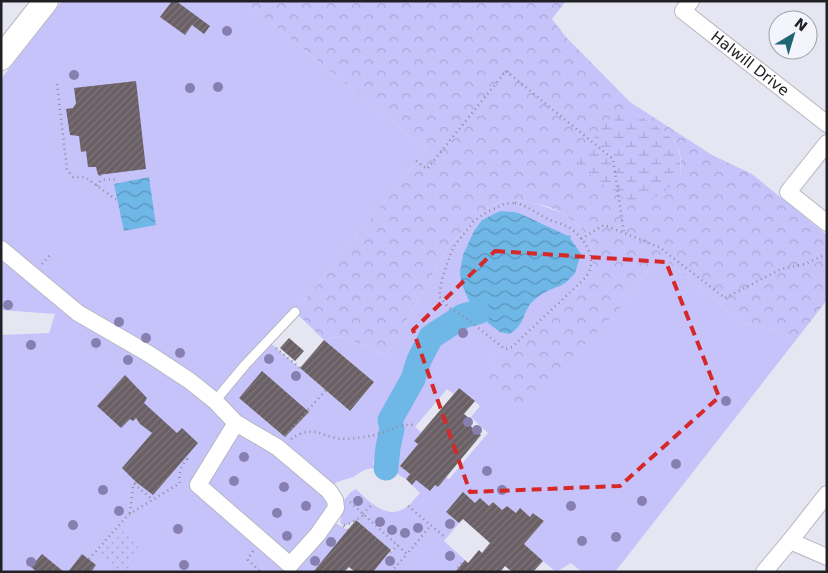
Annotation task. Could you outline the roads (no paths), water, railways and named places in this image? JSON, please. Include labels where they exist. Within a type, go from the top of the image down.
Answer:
[{"type":"main road","points":[[1,58],[46,1]]},
{"type":"street","name":"Halwill Drive","points":[[691,1],[683,11],[827,124]]},
{"type":"street","points":[[827,143],[788,192],[827,223]]},
{"type":"street","points":[[1,249],[78,313],[149,354],[190,381],[215,401],[236,423],[276,448],[329,491],[335,500],[336,508],[295,568],[198,485],[236,423]]},
{"type":"street","points":[[764,572],[827,494]]},
{"type":"street","points":[[790,541],[827,557]]},
{"type":"lane","points":[[215,401],[245,365],[295,312]]},
{"type":"water","points":[[149,177],[156,225],[124,231],[114,184]]},
{"type":"water","points":[[501,211],[521,214],[568,236],[570,235],[570,238],[581,254],[572,277],[562,285],[545,292],[535,299],[529,306],[521,323],[509,334],[500,332],[488,323],[468,299],[461,282],[460,272],[463,255],[474,231],[482,220]]},
{"type":"waterway","points":[[386,468],[392,429],[390,420],[413,379],[419,360],[431,337],[463,316],[478,312]]}]
